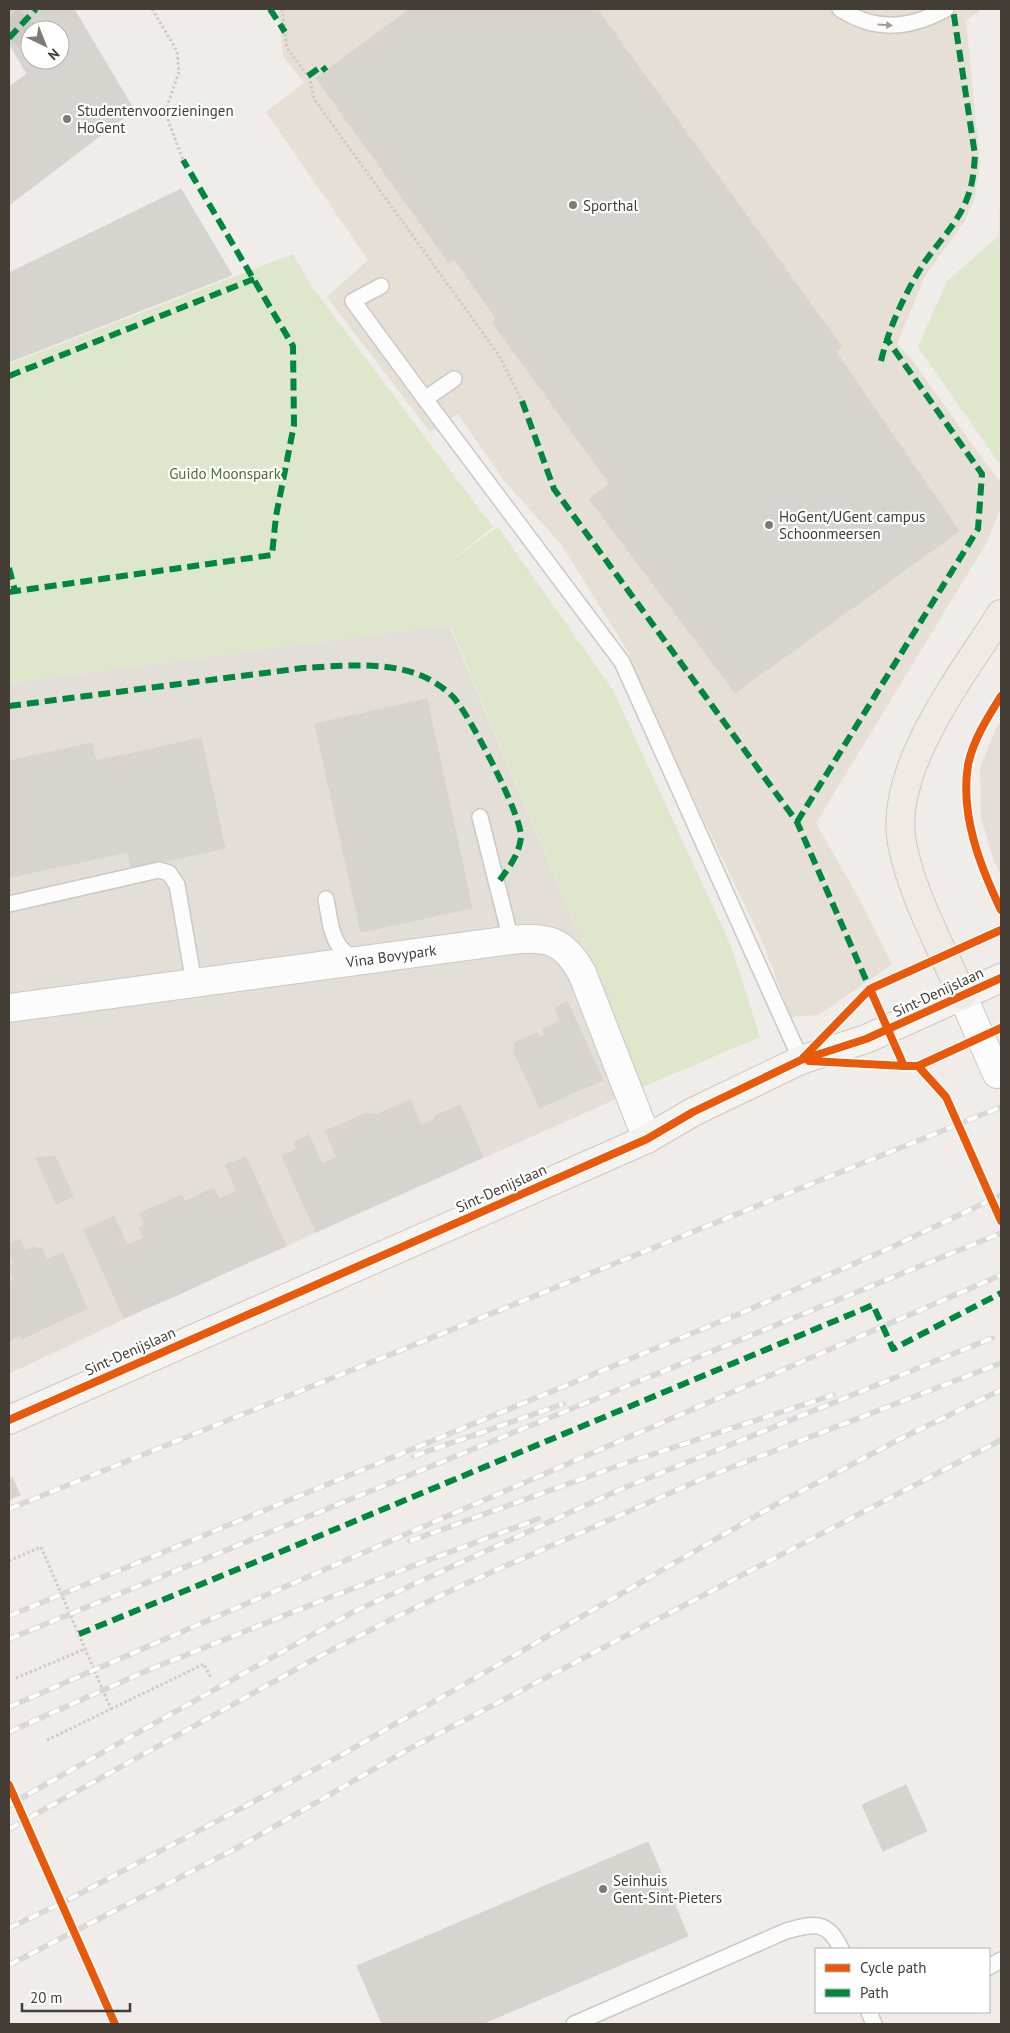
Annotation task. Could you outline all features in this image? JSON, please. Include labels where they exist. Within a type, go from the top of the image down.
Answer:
[{"type":"main road","points":[[962,995],[913,884],[901,842],[901,801],[913,758],[940,710],[1001,614]]},
{"type":"street","name":"Vina Bovypark","points":[[9,1008],[367,959],[512,940],[542,938],[551,941],[568,952],[576,963],[648,1139]]},
{"type":"street","name":"Sint-Denijslaan","points":[[9,1420],[648,1139],[701,1108],[801,1060],[866,1040],[1001,978]]},
{"type":"street","points":[[962,995],[997,1074]]},
{"type":"lane","points":[[840,9],[862,21],[882,26],[904,25],[929,18],[946,9]]},
{"type":"lane","points":[[381,286],[353,301],[622,662],[801,1060]]},
{"type":"lane","points":[[425,399],[454,379]]},
{"type":"lane","points":[[480,816],[512,940]]},
{"type":"lane","points":[[9,904],[159,870],[169,873],[177,885],[194,983]]},
{"type":"lane","points":[[326,898],[334,936],[341,950],[352,958],[367,959]]},
{"type":"lane","points":[[574,2024],[786,1931],[808,1924],[824,1926],[836,1937],[841,1948]]},
{"type":"path","points":[[152,9],[177,52],[179,72],[166,112],[184,160]]},
{"type":"path","points":[[282,9],[287,48],[310,79],[314,99],[498,354],[522,401]]},
{"type":"path","points":[[9,1561],[41,1547],[112,1709]]},
{"type":"path","points":[[16,1678],[86,1649]]},
{"type":"path","points":[[45,1740],[204,1664],[211,1678]]},
{"type":"shaded area","name":"HoGent/UGent campus Schoonmeersen","points":[[278,9],[982,9],[966,21],[980,165],[974,200],[964,222],[925,276],[897,344],[912,360],[1001,482],[1001,507],[987,542],[816,823],[861,902],[892,964],[819,1015],[791,1017],[762,941],[657,722],[627,650],[561,544],[505,482],[458,414],[430,432],[327,297],[368,260],[266,112],[304,83],[283,56]]},
{"type":"shaded area","points":[[449,625],[643,1087],[154,1305],[9,1374],[9,683]]},
{"type":"shaded area","points":[[1001,721],[1001,874],[994,861],[981,818],[980,769],[995,730]]},
{"type":"green space","points":[[1001,158],[1001,466],[918,347],[947,281],[999,236]]},
{"type":"green space","name":"Guido Moonspark","points":[[293,254],[312,287],[493,527],[448,563],[498,527],[613,690],[731,946],[760,1037],[643,1087],[450,625],[9,683],[9,364]]},
{"type":"building","points":[[9,9],[74,9],[134,110],[9,205],[9,87],[27,74],[25,70],[70,70],[70,20],[20,20],[20,62],[9,43]]},
{"type":"building","name":"Sporthal","points":[[410,9],[597,9],[842,347],[625,505],[492,322],[496,318],[454,259],[449,263],[316,78]]},
{"type":"building","points":[[181,189],[232,275],[9,362],[9,273]]},
{"type":"building","points":[[836,352],[959,531],[735,693],[589,499],[610,484],[625,505]]},
{"type":"building","points":[[427,699],[472,908],[361,932],[315,724]]},
{"type":"building","points":[[201,738],[225,848],[131,869],[128,852],[11,877],[9,865],[9,761],[92,743],[96,761]]},
{"type":"building","points":[[567,1001],[603,1080],[570,1094],[543,1036],[545,1035],[543,1029],[560,1021],[555,1008]]},
{"type":"building","points":[[537,1033],[540,1038],[543,1036],[570,1094],[540,1108],[513,1050],[516,1048],[514,1043]]},
{"type":"building","points":[[410,1100],[443,1175],[409,1190],[375,1115]]},
{"type":"building","points":[[460,1105],[483,1157],[443,1175],[421,1125],[435,1119],[434,1116]]},
{"type":"building","points":[[366,1113],[375,1115],[409,1190],[376,1205],[340,1125]]},
{"type":"building","points":[[340,1125],[376,1205],[346,1218],[321,1164],[337,1157],[325,1131]]},
{"type":"building","points":[[309,1135],[346,1218],[316,1232],[282,1156],[297,1149],[294,1142]]},
{"type":"building","points":[[55,1156],[73,1196],[56,1204],[36,1158]]},
{"type":"building","points":[[246,1157],[286,1246],[247,1263],[219,1199],[237,1191],[225,1165]]},
{"type":"building","points":[[214,1188],[247,1263],[218,1276],[185,1201]]},
{"type":"building","points":[[182,1195],[218,1276],[184,1292],[147,1210]]},
{"type":"building","points":[[147,1210],[184,1292],[154,1305],[127,1245],[144,1238],[139,1228],[145,1224],[140,1214]]},
{"type":"building","points":[[114,1216],[154,1305],[124,1318],[84,1230]]},
{"type":"building","points":[[20,1239],[57,1322],[22,1339],[9,1310],[9,1282],[14,1280],[9,1267],[14,1263],[9,1251],[9,1244]]},
{"type":"building","points":[[35,1246],[37,1249],[41,1247],[47,1260],[63,1253],[87,1309],[57,1322],[25,1251]]},
{"type":"building","points":[[9,1310],[20,1335],[9,1341]]},
{"type":"building","points":[[12,1477],[20,1495],[9,1500],[9,1479]]},
{"type":"building","points":[[906,1785],[927,1831],[883,1851],[862,1805]]},
{"type":"building","name":"Seinhuis Gent-Sint-Pieters","points":[[648,1842],[688,1936],[482,2024],[382,2024],[357,1966]]},
{"type":"tunnel","points":[[9,38],[36,9]]},
{"type":"railway","points":[[9,1509],[1001,1107]]},
{"type":"railway","points":[[9,1616],[746,1311],[892,1247],[1001,1195]]},
{"type":"railway","points":[[9,1639],[1001,1233]]},
{"type":"railway","points":[[9,1707],[1001,1275]]},
{"type":"railway","points":[[9,1805],[353,1612],[619,1490],[992,1338]]},
{"type":"railway","points":[[9,1829],[320,1656],[465,1584],[704,1478],[1001,1363]]},
{"type":"railway","points":[[9,1928],[64,1902],[338,1757],[775,1505],[902,1438],[1001,1390]]},
{"type":"railway","points":[[410,1541],[626,1463],[833,1395]]},
{"type":"railway","points":[[414,1456],[563,1404]]},
{"type":"railway","points":[[9,1965],[237,1848],[409,1749],[1001,1440]]},
{"type":"railway","points":[[9,1732],[146,1671],[333,1596],[538,1519]]},
{"type":"marked path","points":[[9,38],[36,9]]},
{"type":"marked path","points":[[270,9],[285,32]]},
{"type":"marked path","points":[[881,361],[893,323],[910,286],[959,214],[968,196],[972,181],[975,155],[953,9]]},
{"type":"marked path","points":[[308,76],[322,66],[326,71]]},
{"type":"marked path","points":[[9,592],[272,555],[276,516],[294,425],[293,346],[183,160]]},
{"type":"marked path","points":[[9,376],[254,279]]},
{"type":"marked path","points":[[797,822],[978,529],[982,474],[886,338]]},
{"type":"marked path","points":[[522,401],[554,489],[797,822],[870,989]]},
{"type":"marked path","points":[[9,568],[15,591]]},
{"type":"marked path","points":[[9,706],[303,668],[377,666],[420,675],[447,691],[462,708],[494,766],[513,809],[519,826],[520,844],[512,862],[497,884]]},
{"type":"marked path","points":[[79,1634],[873,1305],[893,1349],[1001,1293]]},
{"type":"cycle path","points":[[1001,696],[981,729],[973,747],[968,765],[966,784],[969,821],[974,840],[979,858],[1001,910]]},
{"type":"cycle path","points":[[803,1058],[870,989],[1001,930]]},
{"type":"cycle path","points":[[9,1420],[647,1139],[693,1112],[801,1060],[866,1039],[1001,978]]},
{"type":"cycle path","points":[[870,989],[904,1066],[918,1066],[1001,1028]]},
{"type":"cycle path","points":[[809,1061],[904,1066]]},
{"type":"cycle path","points":[[918,1066],[946,1097],[1001,1221]]},
{"type":"cycle path","points":[[9,1785],[115,2024]]},
{"type":"place","name":"Studentenvoorzieningen HoGent","points":[[67,119]]},
{"type":"place","name":"Sporthal","points":[[573,205]]},
{"type":"place","name":"HoGent/UGent campus Schoonmeersen","points":[[769,525]]},
{"type":"place","name":"Seinhuis Gent-Sint-Pieters","points":[[603,1889]]}]
